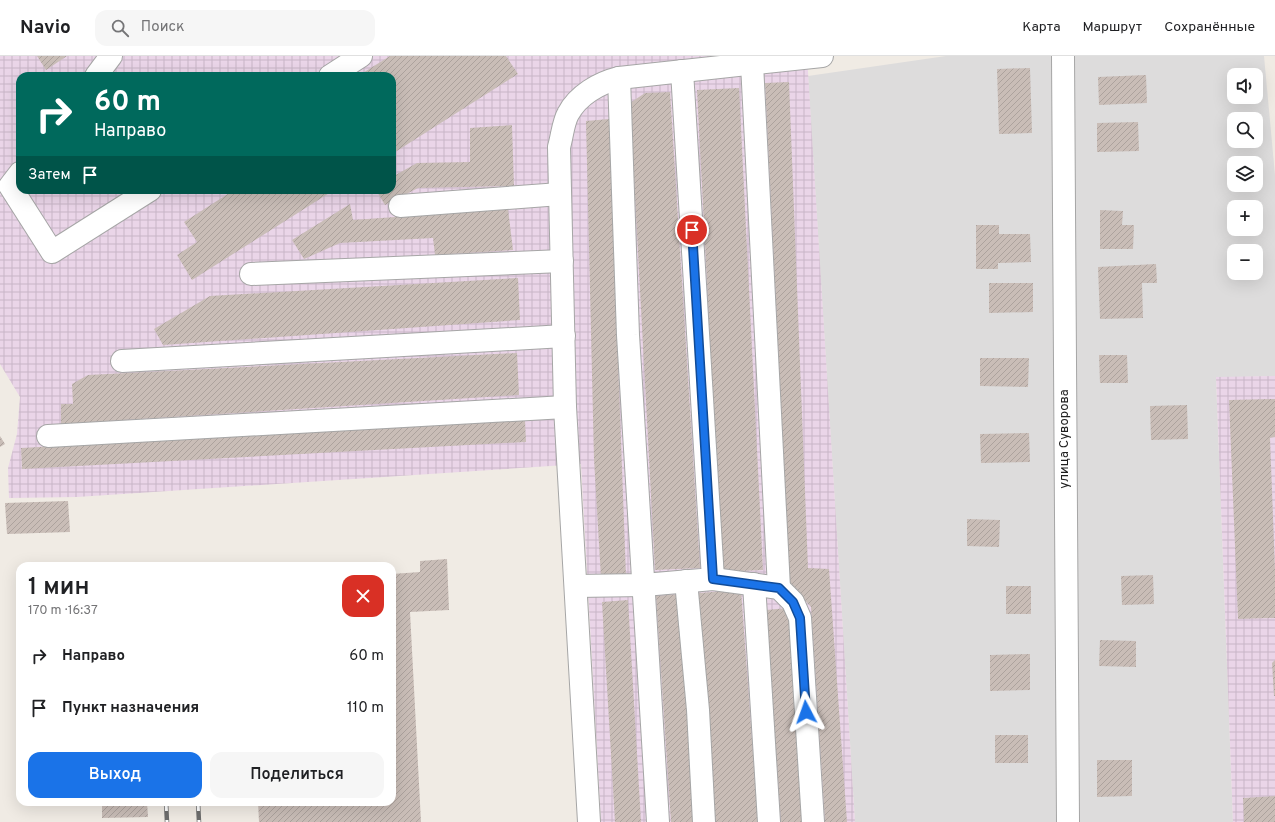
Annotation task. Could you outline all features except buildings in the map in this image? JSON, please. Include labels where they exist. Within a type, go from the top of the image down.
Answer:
[{"type":"street","points":[[99,72],[111,56]]},
{"type":"street","points":[[336,72],[361,56]]},
{"type":"street","points":[[589,822],[565,407],[559,148],[568,114],[583,95],[608,81],[619,78],[822,56]]},
{"type":"street","name":"улица Суворова","points":[[1063,56],[1068,822]]},
{"type":"street","points":[[752,64],[779,588]]},
{"type":"street","points":[[682,71],[713,579]]},
{"type":"street","points":[[619,78],[628,335],[658,822]]},
{"type":"street","points":[[16,178],[10,186],[52,252],[144,194]]},
{"type":"street","points":[[400,206],[560,194]]},
{"type":"street","points":[[251,274],[562,261]]},
{"type":"street","points":[[122,361],[564,336]]},
{"type":"street","points":[[48,436],[565,407]]},
{"type":"street","points":[[576,586],[644,585],[713,579],[779,588],[793,602],[800,618],[814,822]]},
{"type":"street","points":[[686,581],[698,710],[704,822]]},
{"type":"street","points":[[754,584],[769,822]]},
{"type":"shaded area","points":[[0,56],[807,56],[855,822],[601,822],[581,464],[77,497],[9,498],[8,468],[17,434],[20,397],[0,364]]},
{"type":"shaded area","points":[[946,56],[1264,56],[1275,175],[1275,376],[1216,378],[1233,822],[855,822],[808,76]]},
{"type":"shaded area","points":[[1275,376],[1275,822],[1233,822],[1216,377]]},
{"type":"railway","points":[[166,806],[167,822]]},
{"type":"railway","points":[[198,806],[199,822]]},
{"type":"route","points":[[692,230],[713,579],[779,588],[793,602],[800,618],[806,712]]}]
